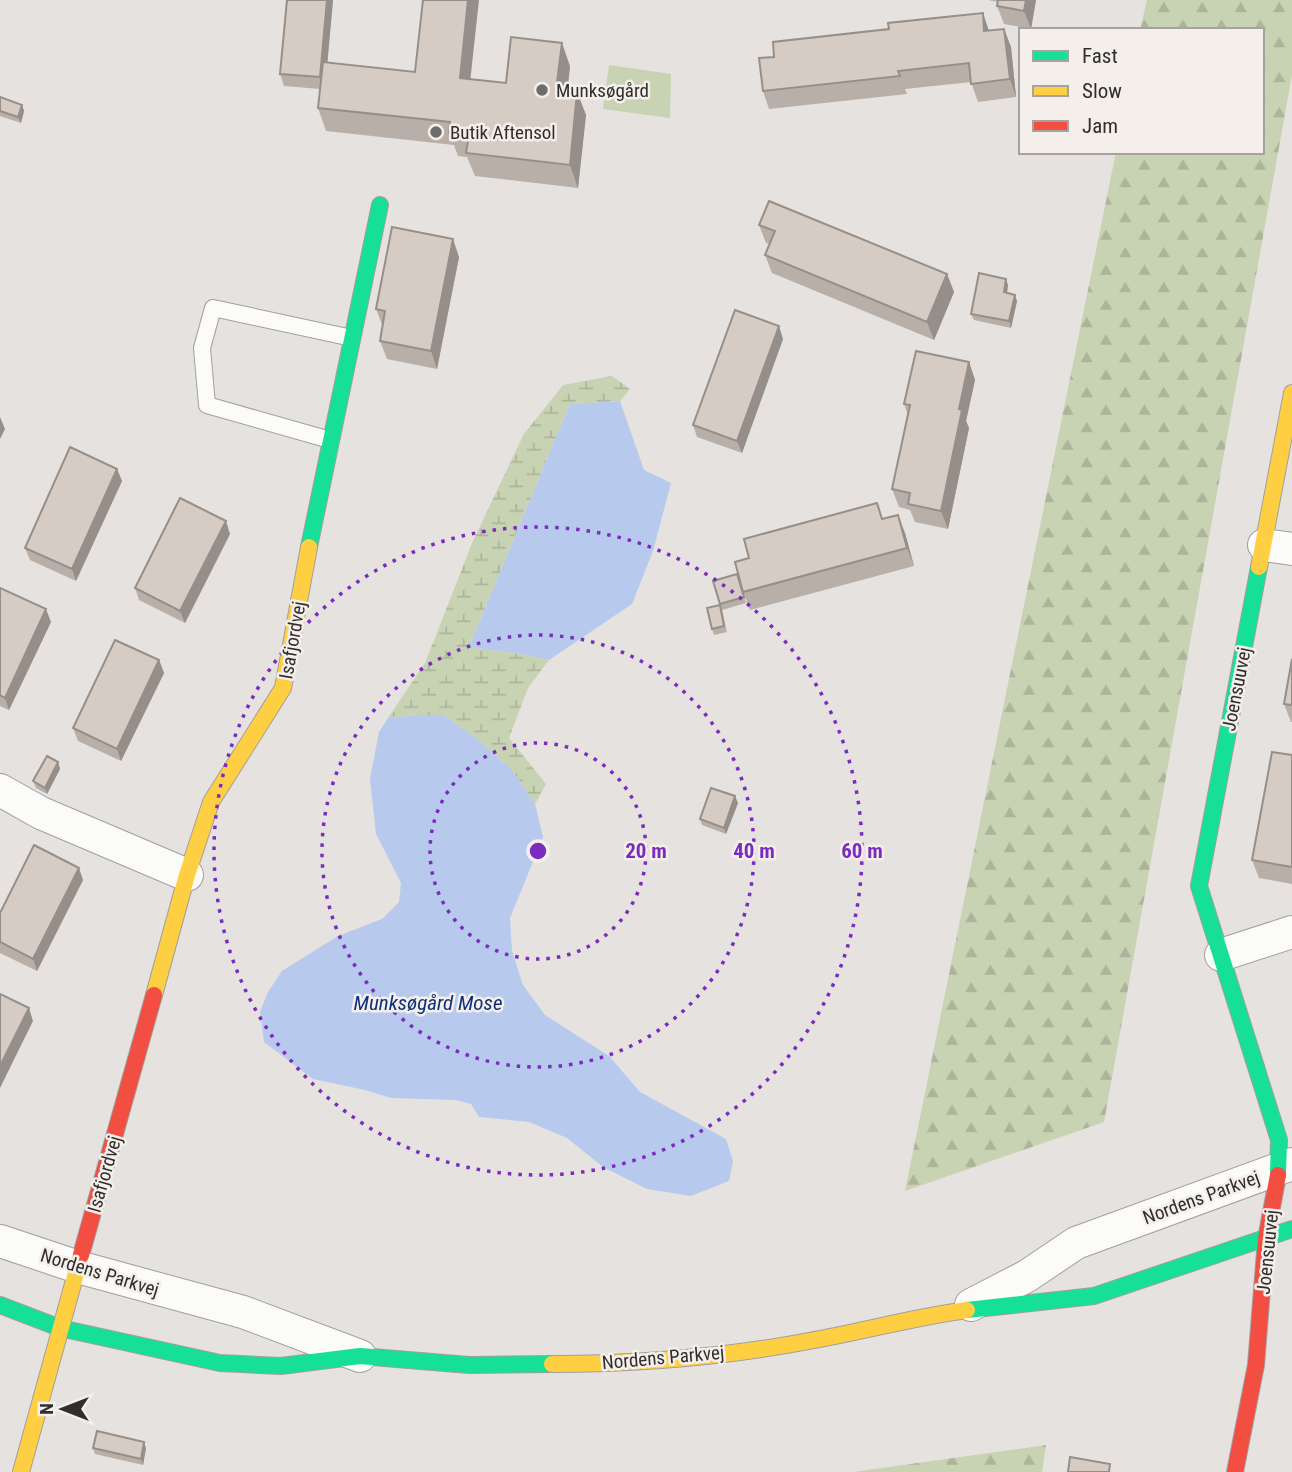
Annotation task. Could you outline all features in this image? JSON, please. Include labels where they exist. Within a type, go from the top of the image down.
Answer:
[{"type":"street","points":[[331,440],[380,205]]},
{"type":"street","name":"Joensuuvej","points":[[1235,1472],[1256,1365],[1266,1239],[1285,1166],[1199,886],[1278,547],[1292,393]]},
{"type":"street","name":"Isafjordvej","points":[[21,1472],[187,876],[211,802],[283,688],[331,440]]},
{"type":"street","points":[[0,790],[41,813],[187,876]]},
{"type":"street","points":[[1221,955],[1292,932]]},
{"type":"street","name":"Nordens Parkvej","points":[[963,1310],[1027,1276],[1076,1243],[1285,1166]]},
{"type":"street","name":"Nordens Parkvej","points":[[0,1305],[60,1328],[220,1363],[281,1366],[360,1356],[469,1365],[591,1363],[692,1356],[806,1342],[963,1310],[1094,1296],[1292,1229]]},
{"type":"street","name":"Nordens Parkvej","points":[[0,1241],[78,1267],[243,1312],[360,1356]]},
{"type":"lane","points":[[331,440],[207,405],[202,348],[213,308],[352,338]]},
{"type":"green space","points":[[1147,0],[1292,0],[1292,75],[1104,1122],[905,1191],[1116,154],[1264,154],[1264,28],[1140,28]]},
{"type":"green space","points":[[609,65],[671,74],[670,118],[603,109]]},
{"type":"green space","points":[[612,376],[630,389],[620,401],[570,404],[469,647],[549,660],[528,688],[509,738],[546,784],[535,804],[512,770],[476,738],[443,715],[388,718],[425,663],[473,541],[524,434],[563,385]]},
{"type":"green space","points":[[1046,1445],[1042,1472],[853,1472]]},
{"type":"water","points":[[620,401],[644,470],[671,483],[653,551],[632,604],[549,660],[469,647],[570,404]]},
{"type":"water","name":"Munksøgård Mose","points":[[443,715],[476,738],[512,770],[535,804],[543,837],[510,918],[512,951],[523,985],[545,1015],[609,1056],[640,1092],[726,1139],[733,1161],[729,1181],[691,1196],[647,1189],[603,1167],[567,1138],[529,1122],[479,1117],[471,1104],[456,1100],[391,1098],[313,1079],[264,1042],[260,1012],[268,992],[282,971],[338,936],[382,919],[399,902],[401,883],[376,834],[370,779],[379,732],[388,718]]},
{"type":"building","points":[[287,0],[327,0],[320,77],[280,74]]},
{"type":"building","name":"Munksøgård","points":[[423,0],[468,0],[460,78],[506,83],[511,37],[562,43],[556,90],[577,92],[570,165],[466,153],[469,135],[449,133],[450,122],[318,108],[323,62],[415,72]]},
{"type":"building","points":[[998,0],[1026,0],[1024,11],[997,6]]},
{"type":"building","points":[[983,13],[984,31],[1004,29],[1010,79],[971,84],[969,63],[898,71],[900,76],[763,91],[759,58],[774,57],[773,42],[889,29],[888,23]]},
{"type":"building","points":[[0,97],[22,105],[18,117],[0,111]]},
{"type":"building","points":[[769,201],[947,274],[927,322],[765,255],[775,231],[759,225]]},
{"type":"building","points":[[392,227],[453,239],[431,351],[380,341],[385,311],[376,309]]},
{"type":"building","points":[[979,273],[1006,279],[1004,292],[1015,295],[1009,321],[971,314]]},
{"type":"building","points":[[735,310],[779,326],[737,441],[693,425]]},
{"type":"building","points":[[916,351],[969,362],[941,511],[908,504],[910,493],[892,489],[910,405],[904,404]]},
{"type":"building","points":[[70,447],[117,469],[72,569],[25,548]]},
{"type":"building","points":[[180,498],[226,521],[180,611],[135,588]]},
{"type":"building","points":[[877,503],[882,519],[898,515],[907,548],[743,592],[735,562],[749,558],[744,539]]},
{"type":"building","points":[[737,574],[744,597],[720,604],[713,581]]},
{"type":"building","points":[[0,588],[46,609],[5,698],[0,695]]},
{"type":"building","points":[[720,605],[724,626],[712,629],[707,608]]},
{"type":"building","points":[[115,640],[159,660],[117,749],[73,728]]},
{"type":"building","points":[[1292,659],[1292,705],[1284,704]]},
{"type":"building","points":[[1272,752],[1292,755],[1292,867],[1252,860]]},
{"type":"building","points":[[47,756],[58,762],[45,788],[33,781]]},
{"type":"building","points":[[711,788],[735,796],[724,828],[700,819]]},
{"type":"building","points":[[34,845],[79,868],[33,959],[0,942],[0,913]]},
{"type":"building","points":[[0,994],[29,1008],[0,1066]]},
{"type":"building","points":[[97,1431],[144,1442],[141,1459],[93,1448]]},
{"type":"building","points":[[1070,1457],[1110,1464],[1109,1472],[1068,1472]]},
{"type":"traffic: fast","points":[[309,547],[380,205]]},
{"type":"traffic: fast","points":[[1259,567],[1199,886],[1279,1140],[1278,1175]]},
{"type":"traffic: fast","points":[[967,1310],[1094,1296],[1292,1229]]},
{"type":"traffic: fast","points":[[0,1305],[60,1328],[220,1363],[281,1366],[360,1356],[469,1365],[552,1364]]},
{"type":"traffic: slow","points":[[1259,567],[1292,393]]},
{"type":"traffic: slow","points":[[154,995],[187,875],[211,802],[283,688],[309,547]]},
{"type":"traffic: slow","points":[[21,1472],[81,1255]]},
{"type":"traffic: slow","points":[[552,1364],[649,1361],[777,1347],[967,1310]]},
{"type":"traffic: jam","points":[[81,1255],[154,995]]},
{"type":"traffic: jam","points":[[1235,1472],[1256,1365],[1266,1239],[1278,1175]]},
{"type":"place","name":"Munksøgård","points":[[542,90]]},
{"type":"place","name":"Butik Aftensol","points":[[436,132]]}]
